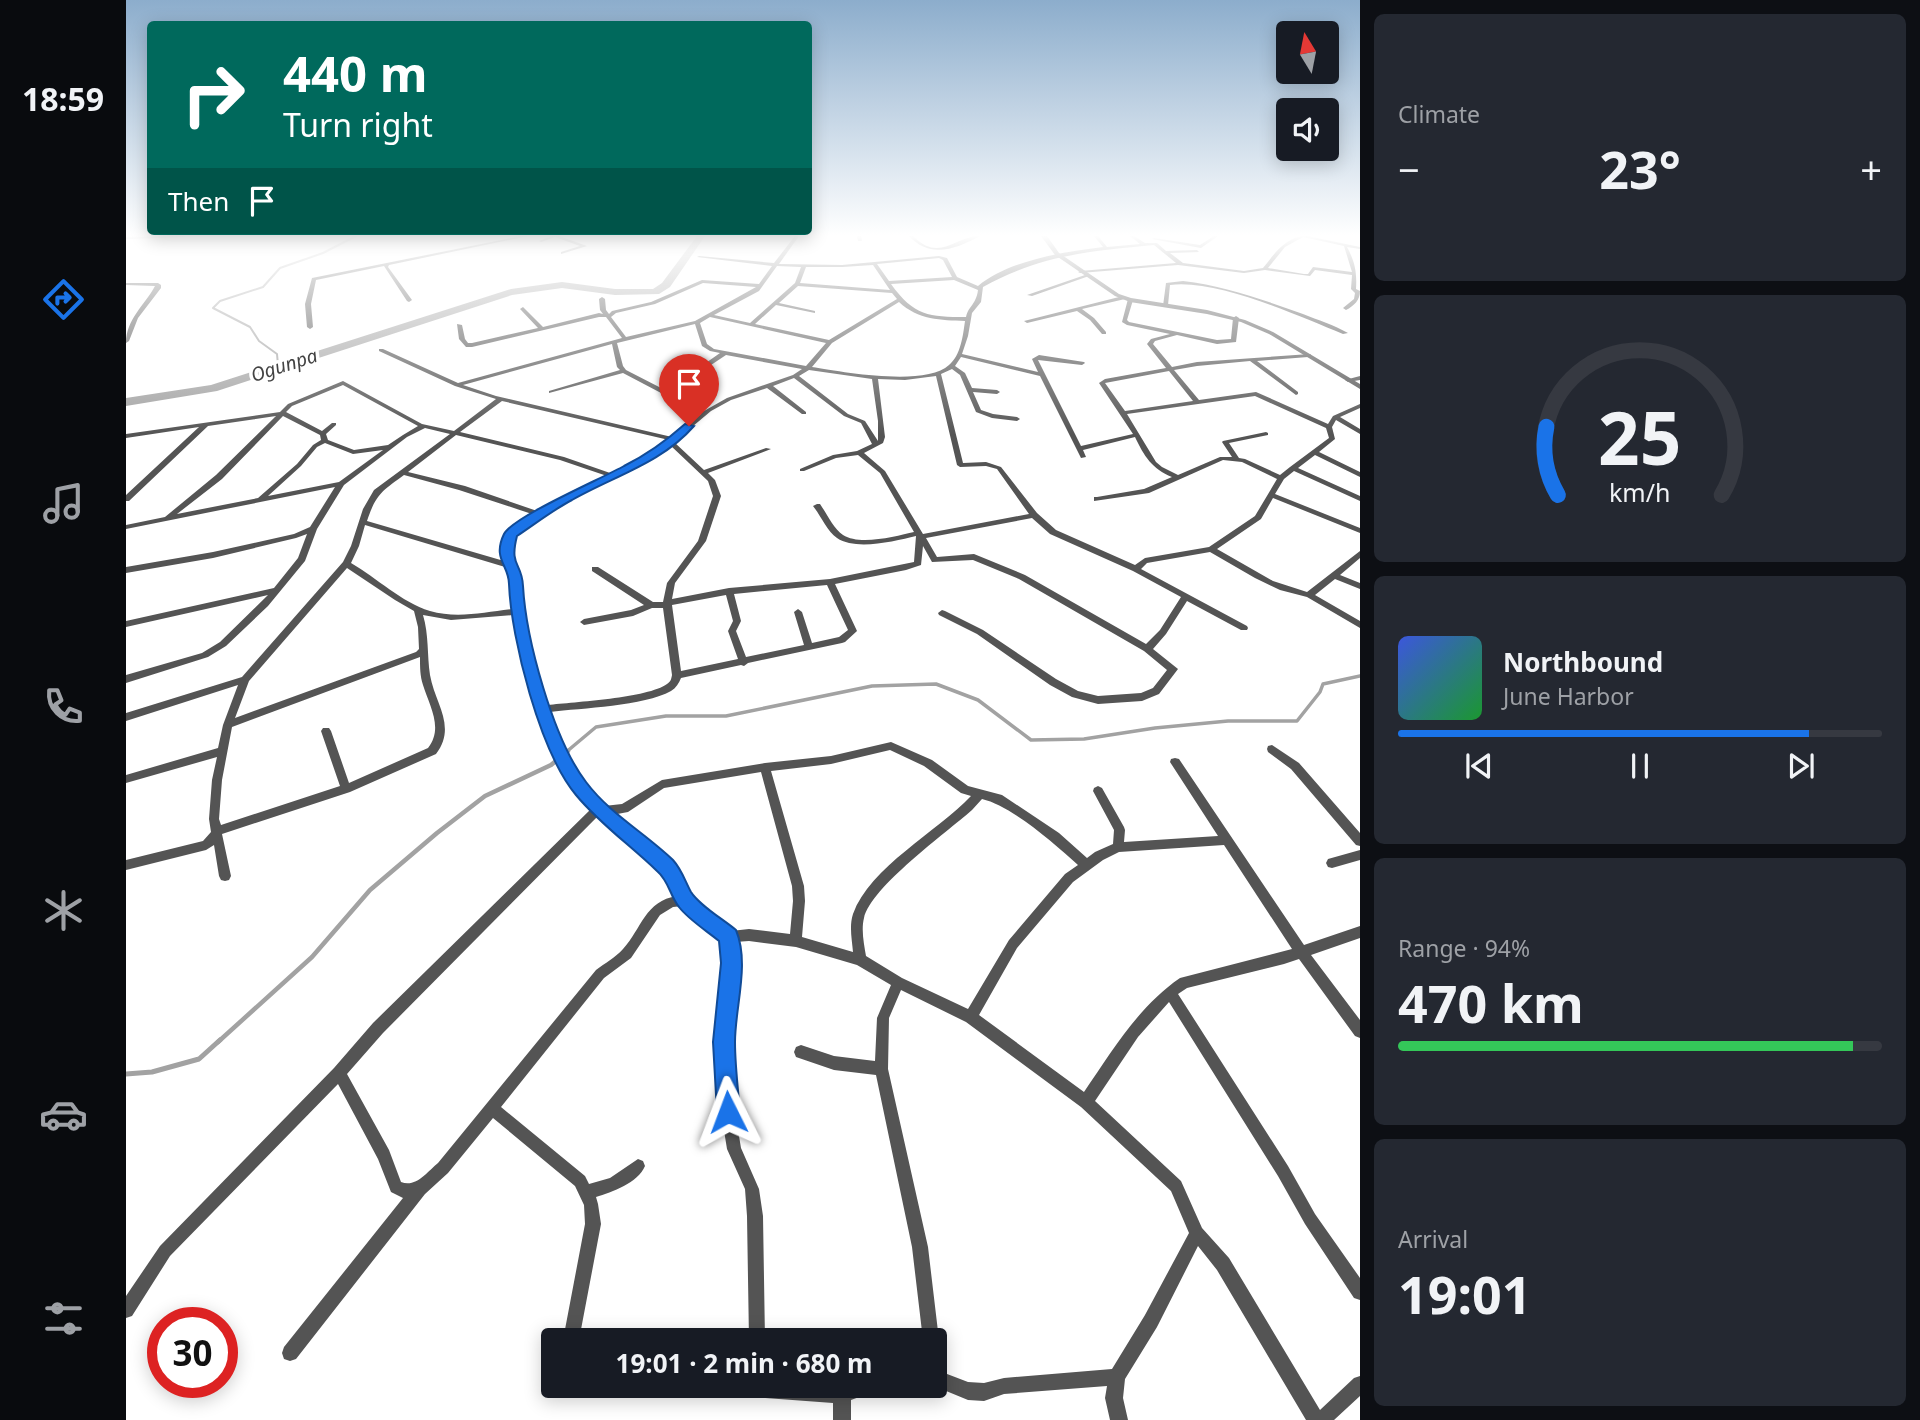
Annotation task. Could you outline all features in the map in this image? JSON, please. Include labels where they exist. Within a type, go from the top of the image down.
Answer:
[{"type":"street","points":[[126,341],[135,318],[147,302]]},
{"type":"street","points":[[308,302],[310,327]]},
{"type":"street","points":[[602,302],[603,310],[625,339]]},
{"type":"street","points":[[459,325],[462,339],[468,346],[609,316],[614,312],[655,302]]},
{"type":"street","points":[[457,385],[697,322],[733,302]]},
{"type":"street","points":[[757,1328],[752,1189],[734,1149],[728,1112],[724,1042],[731,963],[729,937],[685,900],[677,880],[666,866],[601,810],[580,788],[561,756],[546,709],[537,695],[517,612],[516,577],[508,565],[506,543],[511,534],[568,497],[613,476],[672,441],[704,413],[729,399],[769,386],[807,368],[830,342],[895,302]]},
{"type":"street","points":[[902,302],[919,315],[969,319]]},
{"type":"street","points":[[697,322],[705,345],[724,353],[807,368],[904,379],[939,375],[952,367],[969,329],[969,312],[978,302]]},
{"type":"street","points":[[1027,321],[1113,302]]},
{"type":"street","points":[[1127,302],[1124,321],[1132,325],[1230,342],[1234,341],[1236,318]]},
{"type":"street","points":[[1148,302],[1236,318],[1271,333],[1360,387]]},
{"type":"street","points":[[1261,302],[1345,333]]},
{"type":"street","points":[[1346,308],[1353,302]]},
{"type":"street","points":[[753,323],[774,303],[813,312]]},
{"type":"street","points":[[523,309],[542,329]]},
{"type":"street","points":[[1079,310],[1092,319],[1104,333]]},
{"type":"street","points":[[708,315],[830,342]]},
{"type":"street","points":[[1175,332],[1174,336],[1150,344],[1198,402]]},
{"type":"street","points":[[614,342],[620,368],[704,413]]},
{"type":"street","points":[[381,350],[457,385],[672,441],[711,480],[717,496],[702,541],[671,583],[667,604],[677,675],[671,686],[622,699],[546,709]]},
{"type":"street","points":[[662,392],[724,353]]},
{"type":"street","points":[[959,355],[1041,374]]},
{"type":"street","points":[[1177,477],[1155,466],[1146,455],[1102,383],[1169,368],[1308,355]]},
{"type":"street","points":[[1082,363],[1036,357],[1041,374],[1081,453],[1136,435]]},
{"type":"street","points":[[1252,360],[1296,393]]},
{"type":"street","points":[[952,367],[964,374],[978,411],[1017,419]]},
{"type":"street","points":[[551,392],[624,371]]},
{"type":"street","points":[[939,375],[960,465],[986,464],[999,468],[1034,514],[1053,533],[1136,569],[1244,628]]},
{"type":"street","points":[[794,376],[846,415],[863,422],[876,444]]},
{"type":"street","points":[[802,470],[835,456],[859,453],[881,442],[883,436],[875,376]]},
{"type":"street","points":[[1348,380],[1360,378]]},
{"type":"street","points":[[167,519],[219,477],[290,405],[304,397],[346,383],[424,426],[577,462],[613,476]]},
{"type":"street","points":[[769,386],[804,413]]},
{"type":"street","points":[[969,390],[997,392]]},
{"type":"street","points":[[1122,413],[1261,395],[1329,427]]},
{"type":"street","points":[[225,876],[214,820],[217,780],[228,724],[245,679],[346,564],[354,552],[367,507],[377,492],[502,398]]},
{"type":"street","points":[[1136,569],[1145,561],[1211,549],[1258,517],[1281,478],[1332,439],[1329,427],[1335,417],[1360,406]]},
{"type":"street","points":[[126,436],[284,413],[353,452],[393,446]]},
{"type":"street","points":[[1335,417],[1360,432]]},
{"type":"street","points":[[126,499],[206,424]]},
{"type":"street","points":[[261,500],[299,465],[334,424]]},
{"type":"street","points":[[126,679],[213,652],[277,590],[302,559],[313,529],[341,484],[405,436],[424,426]]},
{"type":"street","points":[[1236,458],[1225,442],[1266,434]]},
{"type":"street","points":[[702,473],[768,449]]},
{"type":"street","points":[[1313,452],[1360,475]]},
{"type":"street","points":[[859,453],[883,472],[934,560]]},
{"type":"street","points":[[1097,499],[1146,491],[1222,458],[1236,458],[1281,478]]},
{"type":"street","points":[[1292,468],[1360,499]]},
{"type":"street","points":[[404,473],[462,488],[542,515]]},
{"type":"street","points":[[126,527],[341,484]]},
{"type":"street","points":[[1271,495],[1360,531]]},
{"type":"street","points":[[817,506],[839,536],[848,541],[919,535],[1034,514]]},
{"type":"street","points":[[363,522],[508,565]]},
{"type":"street","points":[[126,570],[224,553],[296,536],[313,529]]},
{"type":"street","points":[[918,562],[919,535]]},
{"type":"street","points":[[1211,549],[1269,581],[1295,593],[1309,595],[1360,625]]},
{"type":"street","points":[[1309,595],[1360,554]]},
{"type":"street","points":[[584,622],[633,612],[651,605],[729,592],[830,582],[918,562],[974,558],[1022,577],[1147,649],[1173,669],[1162,685],[1142,697],[1098,700],[1075,694],[1052,682],[980,632],[942,613]]},
{"type":"street","points":[[346,564],[417,608],[432,614],[450,616],[517,612]]},
{"type":"street","points":[[595,569],[651,605]]},
{"type":"street","points":[[1333,575],[1360,586]]},
{"type":"street","points":[[677,675],[744,663],[808,645],[842,640],[853,633],[830,582]]},
{"type":"street","points":[[126,624],[277,590]]},
{"type":"street","points":[[729,592],[737,621],[732,631],[744,663]]},
{"type":"street","points":[[1147,649],[1163,632],[1185,596]]},
{"type":"street","points":[[126,865],[206,845],[217,831],[346,789],[432,751],[437,746],[440,722],[426,680],[426,638],[417,608]]},
{"type":"street","points":[[798,612],[808,645]]},
{"type":"street","points":[[422,620],[432,614]]},
{"type":"street","points":[[228,724],[424,650]]},
{"type":"street","points":[[126,726],[129,716],[245,679]]},
{"type":"street","points":[[326,731],[346,789]]},
{"type":"street","points":[[126,1310],[165,1251],[339,1073],[378,1028],[601,810],[624,809],[662,784],[765,767],[831,760],[891,746],[928,763],[965,790],[998,798],[1037,825],[1087,866]]},
{"type":"street","points":[[1272,749],[1295,766],[1360,841]]},
{"type":"street","points":[[126,779],[222,751]]},
{"type":"street","points":[[1175,762],[1300,950],[1360,1031]]},
{"type":"street","points":[[765,767],[798,886],[796,941]]},
{"type":"street","points":[[1098,791],[1120,830],[1118,847]]},
{"type":"street","points":[[860,960],[858,915],[872,894],[919,848],[970,807],[981,793]]},
{"type":"street","points":[[971,1017],[1013,944],[1069,878],[1098,856],[1118,847],[1226,840]]},
{"type":"street","points":[[1332,863],[1360,855]]},
{"type":"street","points":[[290,1353],[420,1189],[443,1168],[600,974],[625,957],[644,932],[655,909],[663,903],[685,900]]},
{"type":"street","points":[[1086,1102],[1133,1032],[1170,992],[1184,982],[1284,958],[1300,950],[1360,932]]},
{"type":"street","points":[[729,937],[749,935],[796,941],[860,960],[898,982],[971,1017],[1086,1102],[1176,1186],[1197,1233],[1223,1264],[1319,1420],[1360,1384]]},
{"type":"street","points":[[898,982],[883,1018],[881,1069],[920,1247],[930,1328]]},
{"type":"street","points":[[1170,992],[1283,1171],[1310,1219],[1360,1292]]},
{"type":"street","points":[[801,1052],[834,1063],[881,1069]]},
{"type":"street","points":[[339,1073],[384,1155],[396,1187],[406,1192],[420,1189]]},
{"type":"street","points":[[492,1108],[580,1181],[591,1204],[593,1224],[573,1328]]},
{"type":"street","points":[[586,1193],[614,1184],[638,1166]]},
{"type":"street","points":[[1119,1420],[1114,1398],[1117,1377],[1151,1321],[1197,1233]]},
{"type":"street","points":[[947,1382],[968,1391],[984,1392],[1004,1386],[1117,1377]]},
{"type":"street","points":[[842,1398],[842,1420]]},
{"type":"waterway","points":[[219,302],[213,308],[250,327],[259,341],[277,354],[278,365]]},
{"type":"waterway","name":"Ogunpa","points":[[126,402],[213,388],[479,302]]},
{"type":"waterway","points":[[565,753],[596,727],[666,716],[726,716],[872,686],[936,684],[978,700],[1031,740],[1084,739],[1155,728],[1228,721],[1297,721],[1320,692],[1323,684],[1360,676]]},
{"type":"waterway","points":[[218,1042],[312,957],[370,890],[437,833],[485,796],[551,765],[568,751]]},
{"type":"waterway","points":[[126,1074],[152,1072],[199,1059],[220,1040]]},
{"type":"route","points":[[689,426],[630,468],[568,497],[511,534],[506,543],[506,553],[508,565],[516,577],[517,612],[537,695],[546,709],[562,759],[580,788],[615,825],[666,866],[677,880],[685,900],[729,937],[730,998],[724,1042],[728,1112]]}]
